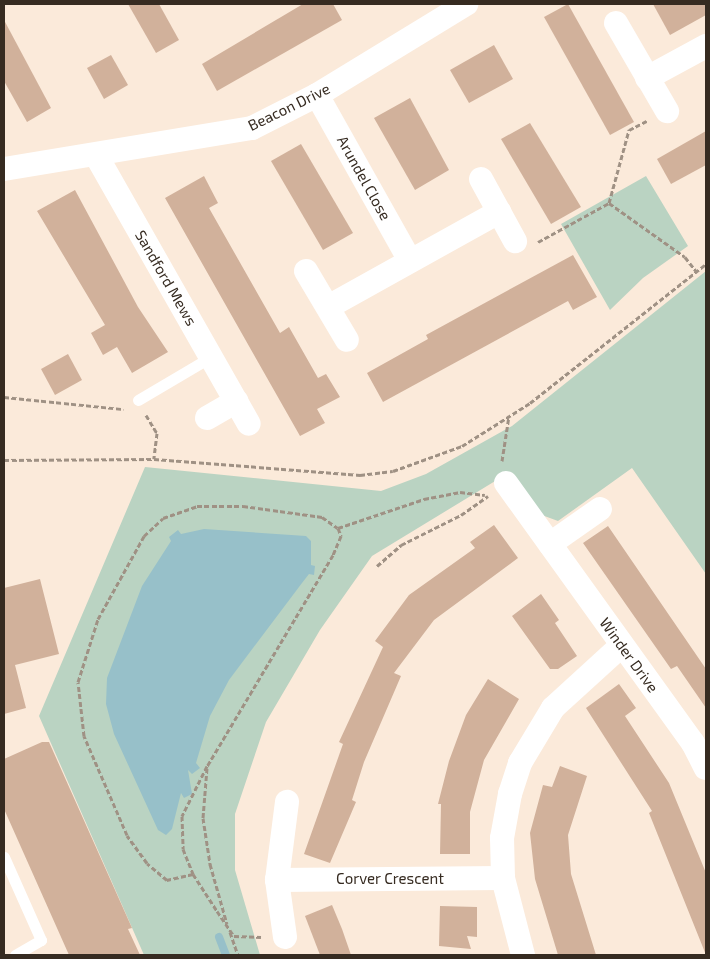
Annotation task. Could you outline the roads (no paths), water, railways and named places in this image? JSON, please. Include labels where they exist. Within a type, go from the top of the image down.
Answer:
[{"type":"street","name":"Beacon Drive","points":[[5,167],[96,155],[252,128],[318,95],[466,4]]},
{"type":"street","points":[[616,23],[667,111]]},
{"type":"street","points":[[647,78],[706,46]]},
{"type":"street","name":"Arundel Close","points":[[318,95],[410,262]]},
{"type":"street","name":"Sandford Mews","points":[[96,155],[249,424]]},
{"type":"street","points":[[481,179],[515,241]]},
{"type":"street","points":[[328,307],[499,212]]},
{"type":"street","points":[[306,271],[347,340]]},
{"type":"street","points":[[207,418],[236,401]]},
{"type":"street","name":"Winder Drive","points":[[497,489],[550,544],[706,768]]},
{"type":"street","points":[[550,544],[600,509]]},
{"type":"street","points":[[523,955],[503,878],[502,838],[510,794],[536,732],[578,682],[622,645]]},
{"type":"street","points":[[285,938],[277,880],[287,802]]},
{"type":"street","name":"Corver Crescent","points":[[277,880],[503,878]]},
{"type":"lane","points":[[138,400],[211,357]]},
{"type":"lane","points":[[4,857],[41,940],[15,955]]},
{"type":"water","points":[[204,529],[306,536],[311,541],[311,565],[315,566],[314,575],[309,574],[229,680],[210,716],[196,763],[200,768],[192,774],[188,770],[192,794],[184,798],[181,793],[172,829],[166,835],[158,830],[114,734],[106,704],[107,678],[142,586],[171,541],[169,537],[178,530],[181,534]]},
{"type":"waterway","points":[[219,937],[226,955]]}]
